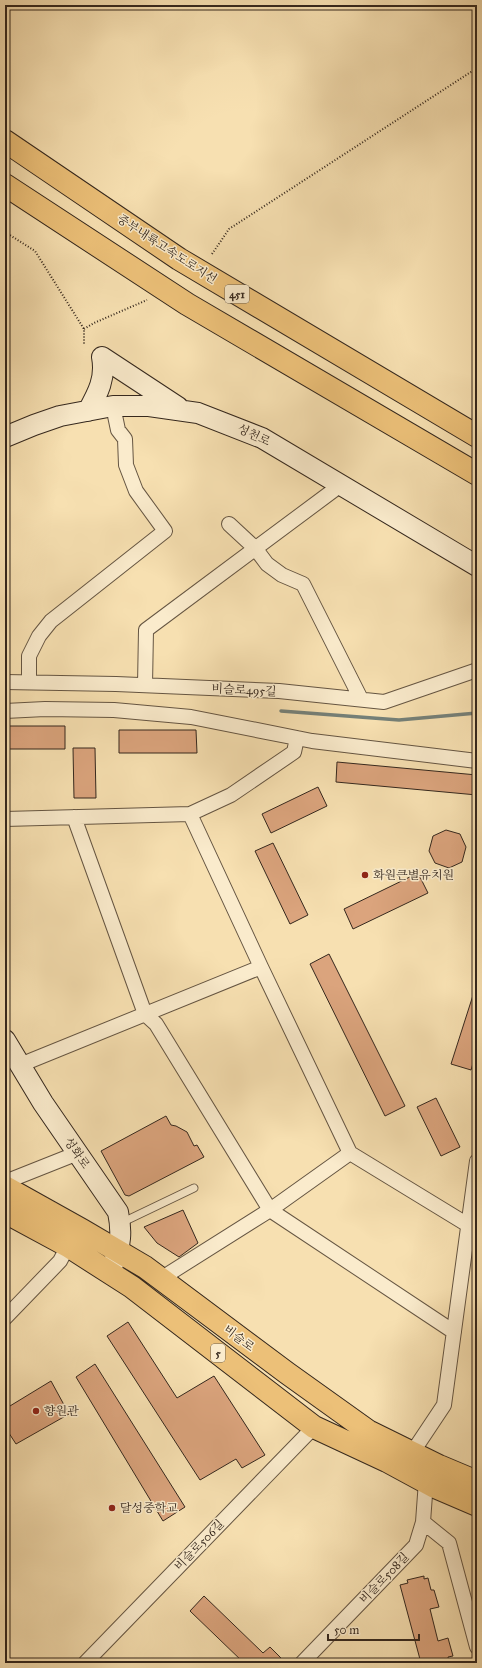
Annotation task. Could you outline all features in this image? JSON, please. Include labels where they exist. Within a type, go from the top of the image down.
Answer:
[{"type":"main road","name":"중부내륙고속도로지선","points":[[5,142],[179,259],[477,436]]},
{"type":"main road","points":[[5,185],[187,304],[477,474]]},
{"type":"main road","points":[[102,357],[182,409]]},
{"type":"main road","points":[[88,411],[99,392],[104,368],[102,357]]},
{"type":"main road","name":"성천로","points":[[5,437],[60,416],[113,406],[149,406],[198,412],[262,438],[342,484],[477,566]]},
{"type":"main road","name":"성화로","points":[[5,1040],[43,1103],[118,1212],[121,1223],[119,1251],[109,1272]]},
{"type":"main road","name":"비슬로","points":[[5,1187],[119,1251],[162,1278],[287,1374],[368,1431],[412,1452],[433,1478],[477,1482]]},
{"type":"main road","name":"비슬로","points":[[5,1212],[68,1246],[109,1272],[156,1305],[314,1427],[433,1478],[477,1505]]},
{"type":"main road","points":[[40,1231],[50,1212]]},
{"type":"main road","points":[[156,1305],[166,1296],[185,1306],[198,1307]]},
{"type":"street","points":[[29,682],[29,656],[40,636],[51,621],[165,531],[136,491],[126,465],[125,439],[118,430],[113,406]]},
{"type":"street","points":[[145,685],[146,630],[342,484]]},
{"type":"street","points":[[229,524],[255,548],[267,564],[282,575],[303,584],[361,699]]},
{"type":"street","name":"비슬로495길","points":[[5,682],[145,685],[279,691],[384,702],[477,670]]},
{"type":"street","points":[[5,711],[45,709],[114,710],[191,717],[297,738],[477,761]]},
{"type":"street","points":[[5,819],[190,814],[231,794],[294,752],[297,738]]},
{"type":"street","points":[[190,814],[350,1153],[468,1225]]},
{"type":"street","points":[[74,817],[145,1014],[156,1024],[270,1210],[454,1332]]},
{"type":"street","points":[[20,1065],[261,967]]},
{"type":"street","points":[[5,1182],[78,1153]]},
{"type":"street","points":[[162,1278],[270,1210],[350,1153]]},
{"type":"street","points":[[412,1452],[444,1405],[477,1161]]},
{"type":"street","points":[[5,1318],[60,1261],[68,1246]]},
{"type":"street","name":"비슬로506길","points":[[84,1663],[314,1427]]},
{"type":"street","name":"비슬로508길","points":[[302,1663],[416,1545],[433,1478]]},
{"type":"street","points":[[423,1522],[449,1543],[477,1648]]},
{"type":"lane","points":[[121,1223],[194,1188]]},
{"type":"path","points":[[212,254],[229,229],[477,68]]},
{"type":"path","points":[[5,232],[35,251],[84,329],[84,345],[102,357]]},
{"type":"path","points":[[84,329],[94,323],[147,300]]},
{"type":"building","points":[[5,726],[65,726],[65,749],[5,749]]},
{"type":"building","points":[[119,730],[196,730],[197,753],[119,753]]},
{"type":"building","points":[[73,748],[95,748],[96,798],[74,798]]},
{"type":"building","points":[[337,762],[477,775],[477,795],[336,782]]},
{"type":"building","points":[[318,787],[327,806],[271,833],[262,814]]},
{"type":"building","points":[[446,830],[460,834],[466,847],[462,862],[449,868],[435,863],[429,851],[433,836]]},
{"type":"building","points":[[273,843],[308,915],[290,924],[255,851]]},
{"type":"building","points":[[418,873],[428,893],[353,929],[344,909]]},
{"type":"building","points":[[329,954],[405,1106],[385,1116],[310,964]]},
{"type":"building","points":[[475,989],[477,989],[477,1050],[471,1070],[451,1064]]},
{"type":"building","points":[[436,1098],[460,1147],[441,1156],[417,1107]]},
{"type":"building","points":[[166,1116],[171,1125],[187,1132],[194,1146],[197,1145],[204,1157],[129,1196],[125,1195],[101,1151]]},
{"type":"building","points":[[183,1210],[198,1243],[179,1257],[157,1243],[144,1227]]},
{"type":"building","points":[[128,1322],[177,1398],[214,1376],[265,1455],[242,1468],[236,1459],[200,1480],[107,1336]]},
{"type":"building","points":[[95,1364],[185,1507],[163,1521],[76,1377]]},
{"type":"building","name":"향원관","points":[[51,1381],[69,1414],[16,1444],[5,1427],[5,1409]]},
{"type":"building","points":[[424,1576],[424,1579],[428,1578],[431,1590],[434,1590],[439,1607],[430,1609],[438,1641],[448,1638],[453,1656],[448,1657],[449,1663],[421,1663],[400,1585],[408,1583],[407,1580]]},
{"type":"building","points":[[204,1596],[263,1653],[270,1647],[286,1663],[244,1663],[190,1611]]},
{"type":"waterway","points":[[281,711],[399,720],[477,713]]},
{"type":"place","name":"화원큰별유치원","points":[[365,875]]},
{"type":"place","name":"향원관","points":[[36,1411]]},
{"type":"place","name":"달성중학교","points":[[112,1508]]}]
